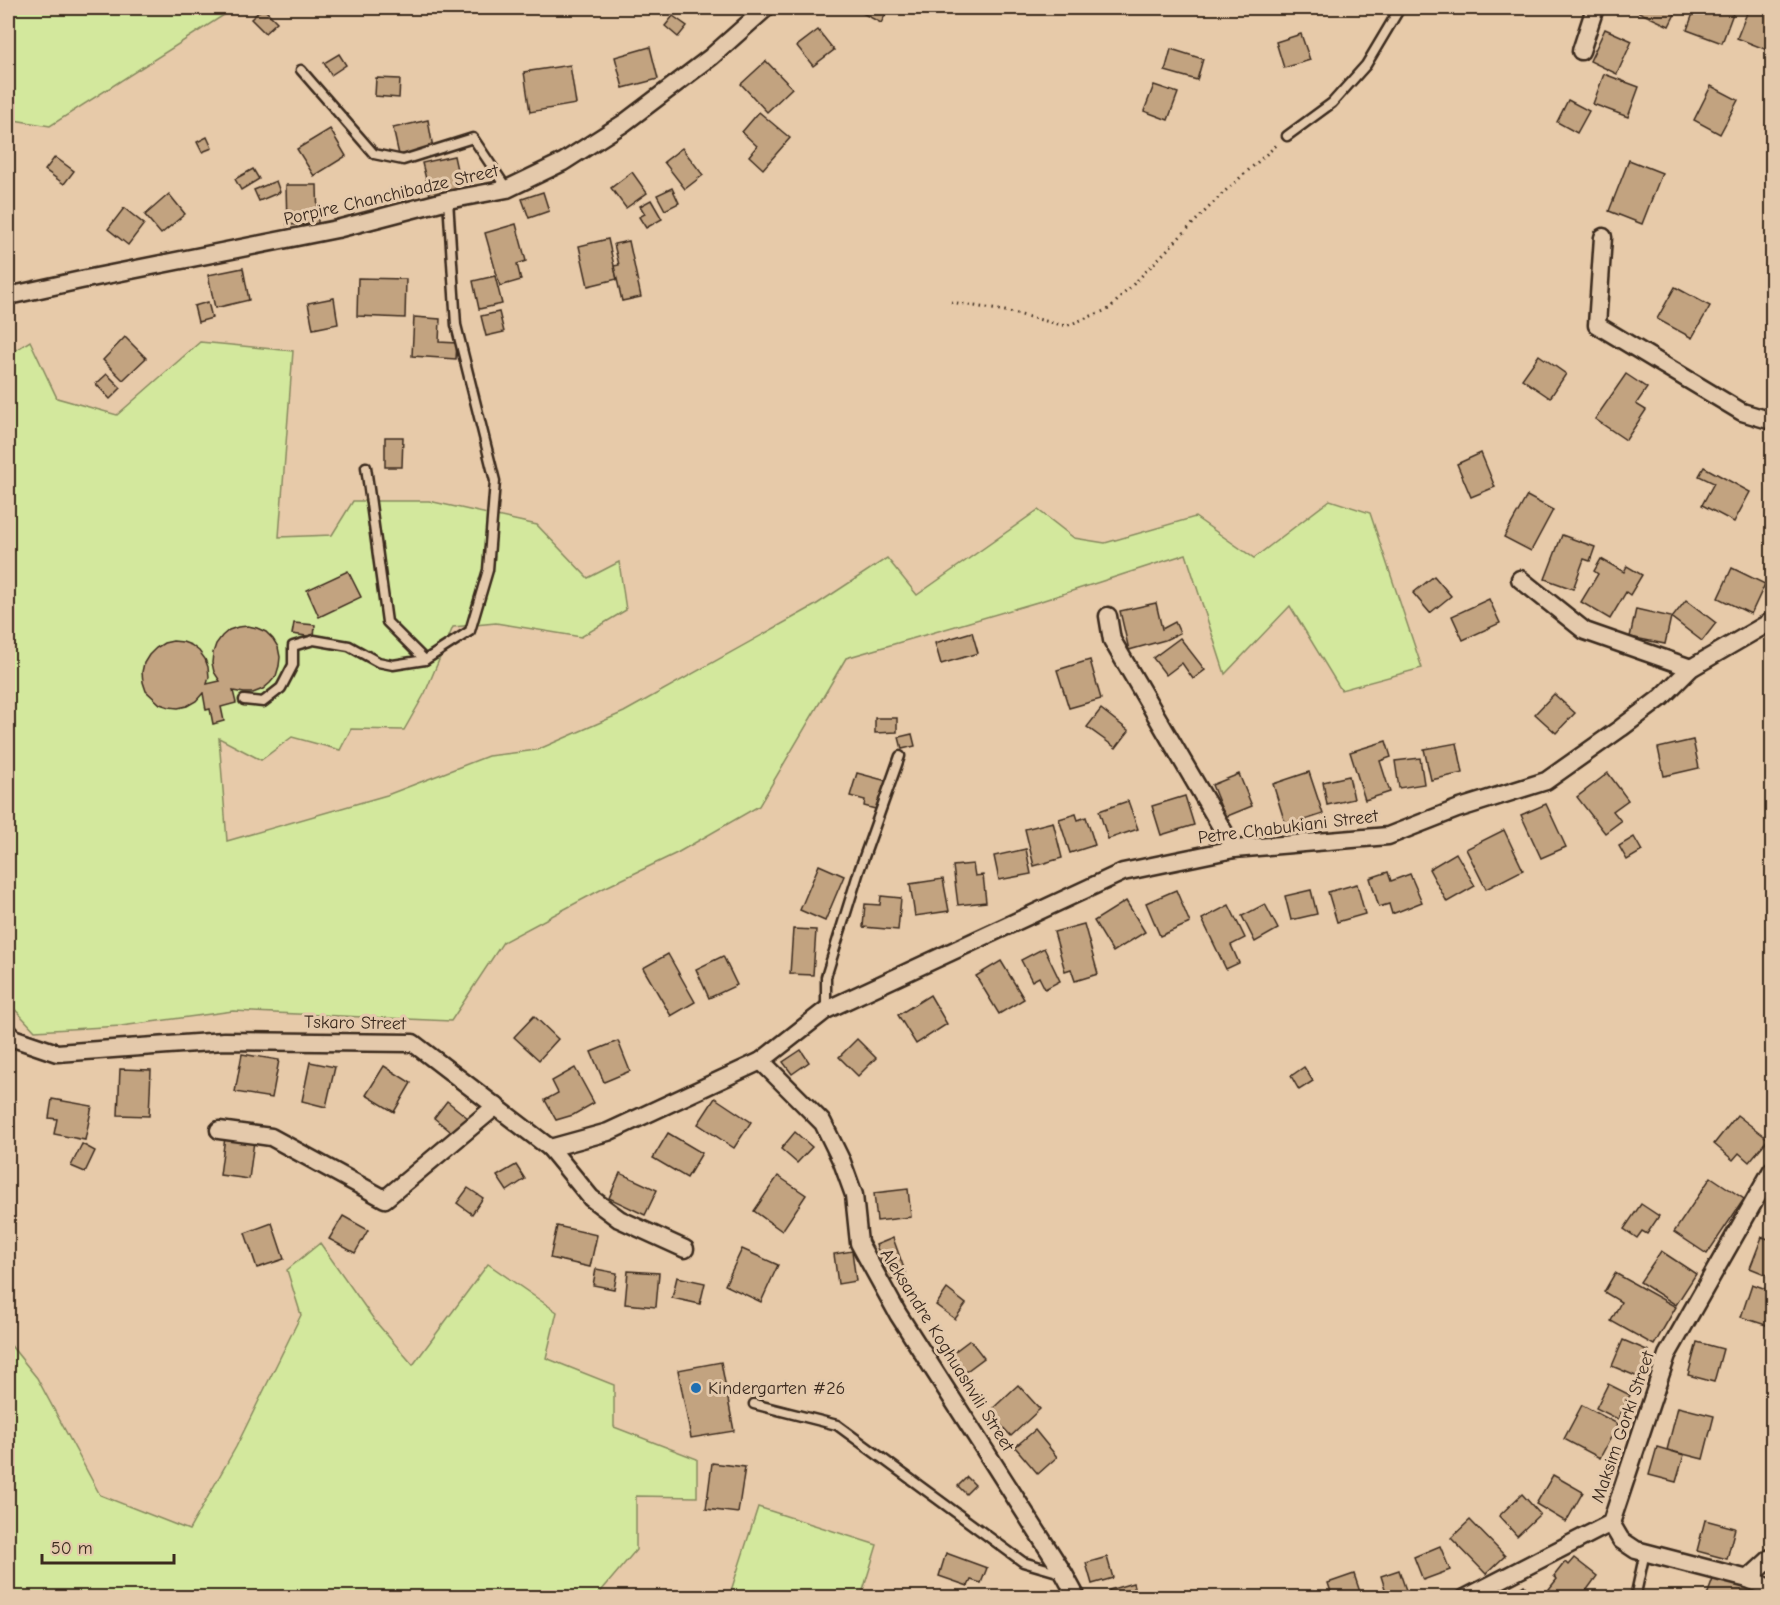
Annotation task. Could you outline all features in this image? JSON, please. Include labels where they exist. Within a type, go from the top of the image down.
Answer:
[{"type":"street","name":"Porpire Chanchibadze Street","points":[[8,297],[93,277],[337,230],[448,200],[507,189],[563,162],[624,123],[711,57],[766,8]]},
{"type":"street","points":[[1581,51],[1595,8]]},
{"type":"street","points":[[1603,237],[1597,325],[1742,412],[1773,421]]},
{"type":"street","points":[[1520,579],[1585,631],[1691,668]]},
{"type":"street","points":[[1108,616],[1112,640],[1234,849]]},
{"type":"street","name":"Petre Chabukiani Street","points":[[761,1061],[825,1011],[1123,872],[1234,849],[1388,836],[1457,809],[1546,781],[1662,697],[1691,668],[1773,621]]},
{"type":"street","name":"Tskaro Street","points":[[8,1034],[13,1038],[57,1053],[224,1041],[413,1043],[550,1148],[591,1198],[619,1219],[686,1249]]},
{"type":"street","points":[[550,1148],[608,1132],[761,1061]]},
{"type":"street","name":"Aleksandre Koghuashvili Street","points":[[761,1061],[823,1123],[842,1161],[854,1195],[859,1243],[898,1314],[1077,1598]]},
{"type":"street","points":[[219,1130],[271,1137],[385,1199],[496,1107]]},
{"type":"street","name":"Maksim Gorki Street","points":[[1465,1598],[1611,1523],[1667,1354],[1773,1170]]},
{"type":"street","points":[[1611,1523],[1621,1540],[1636,1550],[1748,1579],[1773,1589]]},
{"type":"street","points":[[1748,1579],[1773,1557]]},
{"type":"lane","points":[[1287,136],[1332,103],[1366,65],[1400,8]]},
{"type":"lane","points":[[301,70],[374,154],[403,160],[473,138],[507,189]]},
{"type":"lane","points":[[244,700],[263,702],[281,688],[293,665],[293,645],[314,640],[349,646],[378,662],[393,665],[425,660],[470,631],[488,570],[495,481],[456,325],[448,200]]},
{"type":"lane","points":[[366,467],[387,622],[425,660]]},
{"type":"lane","points":[[825,1011],[826,977],[859,870],[900,756]]},
{"type":"lane","points":[[754,1404],[837,1425],[1023,1562],[1064,1574]]},
{"type":"lane","points":[[1635,1598],[1645,1552]]},
{"type":"path","points":[[951,302],[1005,311],[1066,326],[1109,309],[1223,193],[1287,136]]},
{"type":"green space","points":[[8,8],[235,8],[50,126],[8,119]]},
{"type":"green space","points":[[30,341],[57,398],[117,415],[200,342],[293,351],[279,537],[332,535],[353,501],[429,501],[537,525],[588,578],[619,562],[626,610],[581,637],[496,623],[453,627],[425,693],[404,730],[351,729],[340,750],[292,737],[261,760],[219,738],[227,841],[387,795],[488,756],[537,750],[624,712],[814,606],[887,558],[917,595],[1038,510],[1074,538],[1105,543],[1195,517],[1254,558],[1330,500],[1370,513],[1422,668],[1341,690],[1290,606],[1225,674],[1186,554],[1041,601],[846,658],[759,806],[677,853],[604,888],[503,942],[451,1021],[233,1011],[121,1026],[35,1031],[8,1002],[8,355]]},
{"type":"green space","points":[[320,1243],[375,1321],[413,1365],[488,1264],[557,1312],[546,1358],[614,1385],[614,1427],[697,1459],[697,1497],[636,1496],[636,1550],[596,1597],[8,1597],[8,1342],[37,1378],[100,1495],[189,1530],[236,1447],[301,1315],[287,1270]]},
{"type":"green space","points":[[758,1507],[877,1545],[861,1597],[729,1597]]},
{"type":"building","points":[[263,8],[277,22],[265,33],[251,19]]},
{"type":"building","points":[[853,8],[889,8],[881,23]]},
{"type":"building","points":[[1635,8],[1678,8],[1669,26],[1634,10]]},
{"type":"building","points":[[1695,8],[1735,8],[1722,43],[1687,30]]},
{"type":"building","points":[[1749,8],[1772,8],[1772,52],[1737,38]]},
{"type":"building","points":[[673,16],[687,26],[678,37],[665,26]]},
{"type":"building","points":[[1605,29],[1632,41],[1617,74],[1590,61]]},
{"type":"building","points":[[818,30],[834,50],[813,66],[797,46]]},
{"type":"building","points":[[1301,34],[1310,60],[1284,68],[1276,42]]},
{"type":"building","points":[[650,47],[658,79],[623,88],[615,57]]},
{"type":"building","points":[[1171,49],[1203,59],[1197,80],[1165,71]]},
{"type":"building","points":[[339,54],[346,65],[331,75],[324,63]]},
{"type":"building","points":[[766,61],[792,88],[767,112],[741,84]]},
{"type":"building","points":[[570,65],[576,104],[530,112],[524,72]]},
{"type":"building","points":[[1604,74],[1639,87],[1628,117],[1593,104]]},
{"type":"building","points":[[376,78],[400,79],[399,98],[375,96]]},
{"type":"building","points":[[1154,85],[1178,93],[1168,120],[1144,111]]},
{"type":"building","points":[[1711,86],[1738,100],[1720,134],[1694,120]]},
{"type":"building","points":[[1568,100],[1589,111],[1577,133],[1557,122]]},
{"type":"building","points":[[759,112],[790,138],[763,169],[749,156],[757,146],[742,132]]},
{"type":"building","points":[[428,120],[433,148],[399,155],[393,128]]},
{"type":"building","points":[[330,129],[346,156],[314,176],[297,149]]},
{"type":"building","points":[[207,137],[212,148],[202,152],[197,142]]},
{"type":"building","points":[[682,148],[703,175],[685,189],[664,162]]},
{"type":"building","points":[[454,156],[461,188],[430,195],[422,163]]},
{"type":"building","points":[[55,157],[74,171],[64,184],[45,170]]},
{"type":"building","points":[[1629,160],[1662,173],[1642,224],[1609,211]]},
{"type":"building","points":[[253,169],[259,179],[241,190],[235,179]]},
{"type":"building","points":[[632,172],[647,193],[626,208],[611,188]]},
{"type":"building","points":[[276,181],[280,192],[259,201],[254,190]]},
{"type":"building","points":[[286,185],[317,185],[318,224],[287,225]]},
{"type":"building","points":[[672,188],[679,203],[665,210],[657,195]]},
{"type":"building","points":[[543,192],[549,211],[529,218],[522,199]]},
{"type":"building","points":[[169,194],[185,214],[161,234],[145,215]]},
{"type":"building","points":[[651,200],[662,219],[646,228],[639,217],[645,214],[640,206]]},
{"type":"building","points":[[124,208],[144,224],[128,245],[108,229]]},
{"type":"building","points":[[516,224],[526,261],[517,264],[521,280],[500,286],[485,233]]},
{"type":"building","points":[[608,239],[617,279],[588,286],[579,246]]},
{"type":"building","points":[[629,241],[641,297],[622,301],[614,266],[619,265],[614,244]]},
{"type":"building","points":[[243,268],[249,300],[215,308],[208,275]]},
{"type":"building","points":[[495,276],[502,304],[479,309],[473,281]]},
{"type":"building","points":[[358,278],[406,279],[405,318],[357,316]]},
{"type":"building","points":[[1675,287],[1710,306],[1692,338],[1657,319]]},
{"type":"building","points":[[334,298],[338,324],[313,329],[308,303]]},
{"type":"building","points":[[208,302],[212,318],[198,322],[194,306]]},
{"type":"building","points":[[499,312],[504,332],[486,336],[481,316]]},
{"type":"building","points":[[414,317],[440,319],[439,342],[457,343],[456,359],[412,356]]},
{"type":"building","points":[[125,337],[146,358],[123,380],[103,360]]},
{"type":"building","points":[[1539,355],[1566,374],[1550,398],[1522,379]]},
{"type":"building","points":[[107,374],[121,388],[110,399],[96,384]]},
{"type":"building","points":[[1626,374],[1647,388],[1636,404],[1646,410],[1626,440],[1595,419]]},
{"type":"building","points":[[385,437],[403,437],[402,467],[385,467]]},
{"type":"building","points":[[1481,453],[1495,487],[1471,497],[1457,464]]},
{"type":"building","points":[[1704,467],[1750,492],[1734,522],[1702,505],[1714,483],[1699,476]]},
{"type":"building","points":[[1527,496],[1553,510],[1531,551],[1504,537]]},
{"type":"building","points":[[1562,535],[1595,547],[1590,561],[1584,559],[1573,589],[1545,579]]},
{"type":"building","points":[[1601,559],[1624,572],[1627,566],[1642,575],[1630,595],[1626,592],[1610,619],[1581,602],[1598,574],[1594,571]]},
{"type":"building","points":[[1732,568],[1765,584],[1751,614],[1718,598]]},
{"type":"building","points":[[348,571],[361,597],[319,617],[307,590]]},
{"type":"building","points":[[1434,576],[1451,596],[1430,613],[1413,593]]},
{"type":"building","points":[[1489,599],[1500,623],[1463,640],[1452,616]]},
{"type":"building","points":[[1686,600],[1716,623],[1702,641],[1672,618]]},
{"type":"building","points":[[1156,603],[1162,629],[1175,622],[1180,633],[1165,640],[1129,650],[1120,611]]},
{"type":"building","points":[[1636,609],[1671,617],[1665,644],[1630,637]]},
{"type":"building","points":[[294,623],[315,625],[314,637],[292,634]]},
{"type":"building","points":[[248,626],[266,632],[273,639],[278,647],[279,666],[276,676],[263,689],[253,693],[233,691],[236,703],[221,707],[224,721],[213,724],[210,709],[206,710],[203,693],[196,701],[178,708],[160,704],[146,691],[142,672],[144,663],[156,648],[173,641],[191,645],[199,651],[208,667],[207,684],[220,681],[214,672],[212,663],[216,644],[229,630]]},
{"type":"building","points":[[972,632],[978,653],[941,664],[935,643]]},
{"type":"building","points":[[1180,638],[1205,670],[1193,679],[1182,663],[1166,675],[1153,658]]},
{"type":"building","points":[[1090,660],[1101,699],[1069,708],[1057,670]]},
{"type":"building","points":[[1554,694],[1575,713],[1556,733],[1535,714]]},
{"type":"building","points":[[1101,709],[1129,731],[1116,748],[1087,727]]},
{"type":"building","points":[[875,718],[897,718],[897,732],[875,733]]},
{"type":"building","points":[[912,734],[915,746],[902,749],[899,737]]},
{"type":"building","points":[[1693,740],[1699,768],[1664,776],[1658,748]]},
{"type":"building","points":[[1386,741],[1391,757],[1380,761],[1390,792],[1365,800],[1350,752]]},
{"type":"building","points":[[1457,743],[1463,773],[1431,780],[1424,749]]},
{"type":"building","points":[[1420,758],[1424,784],[1399,788],[1395,761]]},
{"type":"building","points":[[1309,772],[1323,814],[1286,826],[1273,784]]},
{"type":"building","points":[[857,773],[887,781],[879,810],[864,806],[865,800],[850,796]]},
{"type":"building","points":[[1608,773],[1628,800],[1613,811],[1621,821],[1605,833],[1577,797]]},
{"type":"building","points":[[1239,774],[1252,806],[1225,817],[1212,785]]},
{"type":"building","points":[[1349,776],[1354,799],[1327,805],[1323,782]]},
{"type":"building","points":[[1185,796],[1194,825],[1161,835],[1152,806]]},
{"type":"building","points":[[1128,801],[1138,829],[1108,839],[1099,811]]},
{"type":"building","points":[[1546,804],[1566,847],[1541,858],[1521,815]]},
{"type":"building","points":[[1076,814],[1078,820],[1086,817],[1095,845],[1070,853],[1059,819]]},
{"type":"building","points":[[1053,822],[1062,858],[1034,866],[1025,829]]},
{"type":"building","points":[[1504,830],[1523,870],[1486,889],[1466,849]]},
{"type":"building","points":[[1634,837],[1642,851],[1627,860],[1619,846]]},
{"type":"building","points":[[1026,849],[1031,874],[999,880],[994,856]]},
{"type":"building","points":[[1456,853],[1475,886],[1447,902],[1429,869]]},
{"type":"building","points":[[973,864],[975,876],[983,875],[986,902],[958,905],[953,866]]},
{"type":"building","points":[[819,865],[844,876],[825,921],[800,910]]},
{"type":"building","points":[[1388,872],[1391,881],[1410,874],[1422,902],[1392,914],[1389,904],[1379,907],[1370,878]]},
{"type":"building","points":[[943,879],[949,911],[915,916],[910,884]]},
{"type":"building","points":[[1357,884],[1365,914],[1337,922],[1328,892]]},
{"type":"building","points":[[1176,890],[1190,923],[1160,936],[1146,903]]},
{"type":"building","points":[[1311,890],[1317,914],[1291,920],[1285,896]]},
{"type":"building","points":[[881,896],[901,898],[898,930],[863,927],[865,904],[880,905]]},
{"type":"building","points":[[1126,901],[1145,932],[1113,952],[1094,921]]},
{"type":"building","points":[[1265,904],[1278,929],[1255,942],[1242,916]]},
{"type":"building","points":[[1229,905],[1245,938],[1231,945],[1239,963],[1226,969],[1202,919]]},
{"type":"building","points":[[1084,924],[1098,974],[1075,981],[1071,969],[1065,971],[1054,932]]},
{"type":"building","points":[[793,929],[816,930],[813,975],[790,974]]},
{"type":"building","points":[[1044,948],[1060,981],[1045,989],[1039,977],[1032,981],[1021,960]]},
{"type":"building","points":[[668,954],[695,1002],[671,1016],[643,968]]},
{"type":"building","points":[[723,956],[737,985],[709,998],[696,969]]},
{"type":"building","points":[[1001,961],[1024,999],[999,1014],[976,976]]},
{"type":"building","points":[[930,995],[947,1024],[916,1044],[898,1015]]},
{"type":"building","points":[[534,1016],[558,1039],[539,1060],[514,1037]]},
{"type":"building","points":[[857,1039],[876,1058],[858,1076],[839,1057]]},
{"type":"building","points":[[618,1041],[630,1071],[604,1082],[591,1052]]},
{"type":"building","points":[[801,1050],[809,1062],[792,1074],[783,1062]]},
{"type":"building","points":[[242,1054],[279,1060],[272,1098],[235,1092]]},
{"type":"building","points":[[310,1062],[335,1067],[326,1107],[302,1101]]},
{"type":"building","points":[[384,1066],[411,1083],[394,1112],[366,1095]]},
{"type":"building","points":[[1304,1067],[1313,1081],[1299,1090],[1291,1076]]},
{"type":"building","points":[[575,1068],[594,1103],[573,1115],[556,1120],[545,1100],[558,1093],[552,1081]]},
{"type":"building","points":[[120,1069],[151,1070],[149,1116],[118,1115]]},
{"type":"building","points":[[715,1098],[751,1122],[734,1148],[698,1124]]},
{"type":"building","points":[[52,1099],[92,1106],[85,1140],[54,1134],[57,1119],[49,1118]]},
{"type":"building","points":[[447,1101],[468,1118],[455,1135],[434,1118]]},
{"type":"building","points":[[1737,1115],[1768,1139],[1749,1162],[1739,1153],[1733,1160],[1714,1144]]},
{"type":"building","points":[[795,1132],[812,1147],[797,1163],[781,1149]]},
{"type":"building","points":[[668,1133],[702,1153],[687,1178],[653,1158]]},
{"type":"building","points":[[225,1137],[254,1141],[249,1179],[220,1175]]},
{"type":"building","points":[[82,1144],[95,1151],[85,1172],[71,1166]]},
{"type":"building","points":[[516,1165],[525,1179],[507,1191],[497,1176]]},
{"type":"building","points":[[620,1173],[657,1190],[645,1215],[609,1198]]},
{"type":"building","points":[[778,1176],[806,1195],[782,1231],[754,1211]]},
{"type":"building","points":[[1711,1177],[1744,1199],[1707,1254],[1674,1232]]},
{"type":"building","points":[[468,1188],[483,1198],[472,1214],[457,1203]]},
{"type":"building","points":[[908,1189],[911,1217],[877,1221],[874,1193]]},
{"type":"building","points":[[1641,1204],[1659,1216],[1647,1234],[1642,1231],[1637,1238],[1624,1229]]},
{"type":"building","points":[[343,1216],[368,1230],[355,1253],[329,1239]]},
{"type":"building","points":[[272,1223],[284,1259],[257,1268],[245,1233]]},
{"type":"building","points":[[557,1226],[597,1235],[590,1267],[550,1258]]},
{"type":"building","points":[[1762,1237],[1772,1240],[1772,1277],[1750,1268]]},
{"type":"building","points":[[893,1238],[906,1274],[889,1281],[876,1245]]},
{"type":"building","points":[[742,1249],[778,1265],[761,1302],[725,1285]]},
{"type":"building","points":[[852,1251],[856,1281],[838,1284],[834,1254]]},
{"type":"building","points":[[1661,1251],[1696,1274],[1676,1305],[1640,1282]]},
{"type":"building","points":[[596,1269],[617,1273],[614,1289],[593,1285]]},
{"type":"building","points":[[628,1271],[659,1273],[656,1307],[625,1304]]},
{"type":"building","points":[[1615,1273],[1676,1307],[1654,1345],[1611,1321],[1621,1302],[1604,1292]]},
{"type":"building","points":[[677,1277],[705,1283],[700,1304],[672,1298]]},
{"type":"building","points":[[1752,1284],[1772,1291],[1772,1327],[1741,1317]]},
{"type":"building","points":[[947,1289],[966,1304],[955,1319],[936,1305]]},
{"type":"building","points":[[970,1340],[984,1358],[964,1373],[950,1355]]},
{"type":"building","points":[[1623,1340],[1649,1351],[1638,1377],[1612,1366]]},
{"type":"building","points":[[1697,1342],[1723,1349],[1714,1382],[1688,1375]]},
{"type":"building","points":[[721,1362],[734,1431],[691,1438],[678,1370]]},
{"type":"building","points":[[1608,1384],[1630,1395],[1618,1419],[1596,1408]]},
{"type":"building","points":[[1018,1385],[1040,1409],[1011,1436],[989,1412]]},
{"type":"building","points":[[1582,1405],[1618,1424],[1600,1458],[1564,1439]]},
{"type":"building","points":[[1678,1407],[1714,1416],[1703,1459],[1667,1450]]},
{"type":"building","points":[[1035,1430],[1057,1457],[1038,1474],[1015,1447]]},
{"type":"building","points":[[1657,1447],[1684,1455],[1676,1482],[1649,1475]]},
{"type":"building","points":[[712,1463],[745,1467],[738,1513],[706,1509]]},
{"type":"building","points":[[1553,1475],[1583,1492],[1566,1522],[1536,1504]]},
{"type":"building","points":[[967,1477],[975,1485],[966,1494],[958,1486]]},
{"type":"building","points":[[1522,1494],[1540,1514],[1517,1536],[1499,1516]]},
{"type":"building","points":[[1470,1520],[1505,1556],[1486,1574],[1451,1538]]},
{"type":"building","points":[[1705,1520],[1735,1528],[1727,1559],[1697,1551]]},
{"type":"building","points":[[1440,1546],[1450,1570],[1423,1580],[1414,1557]]},
{"type":"building","points":[[946,1553],[987,1568],[981,1583],[971,1580],[968,1586],[939,1576]]},
{"type":"building","points":[[1107,1557],[1113,1578],[1092,1584],[1086,1563]]},
{"type":"building","points":[[1574,1558],[1597,1576],[1581,1598],[1559,1598],[1549,1589],[1557,1579],[1554,1576],[1565,1562],[1568,1565]]},
{"type":"building","points":[[1399,1570],[1408,1596],[1388,1598],[1381,1576]]},
{"type":"building","points":[[1354,1574],[1362,1598],[1333,1598],[1328,1583]]},
{"type":"building","points":[[1715,1574],[1755,1588],[1751,1598],[1706,1598]]},
{"type":"building","points":[[1133,1583],[1137,1598],[1111,1598],[1109,1590]]},
{"type":"building","points":[[1524,1585],[1532,1598],[1505,1598]]},
{"type":"building","points":[[1313,1590],[1316,1598],[1290,1598]]},
{"type":"place","name":"Kindergarten #26","points":[[696,1388]]}]
